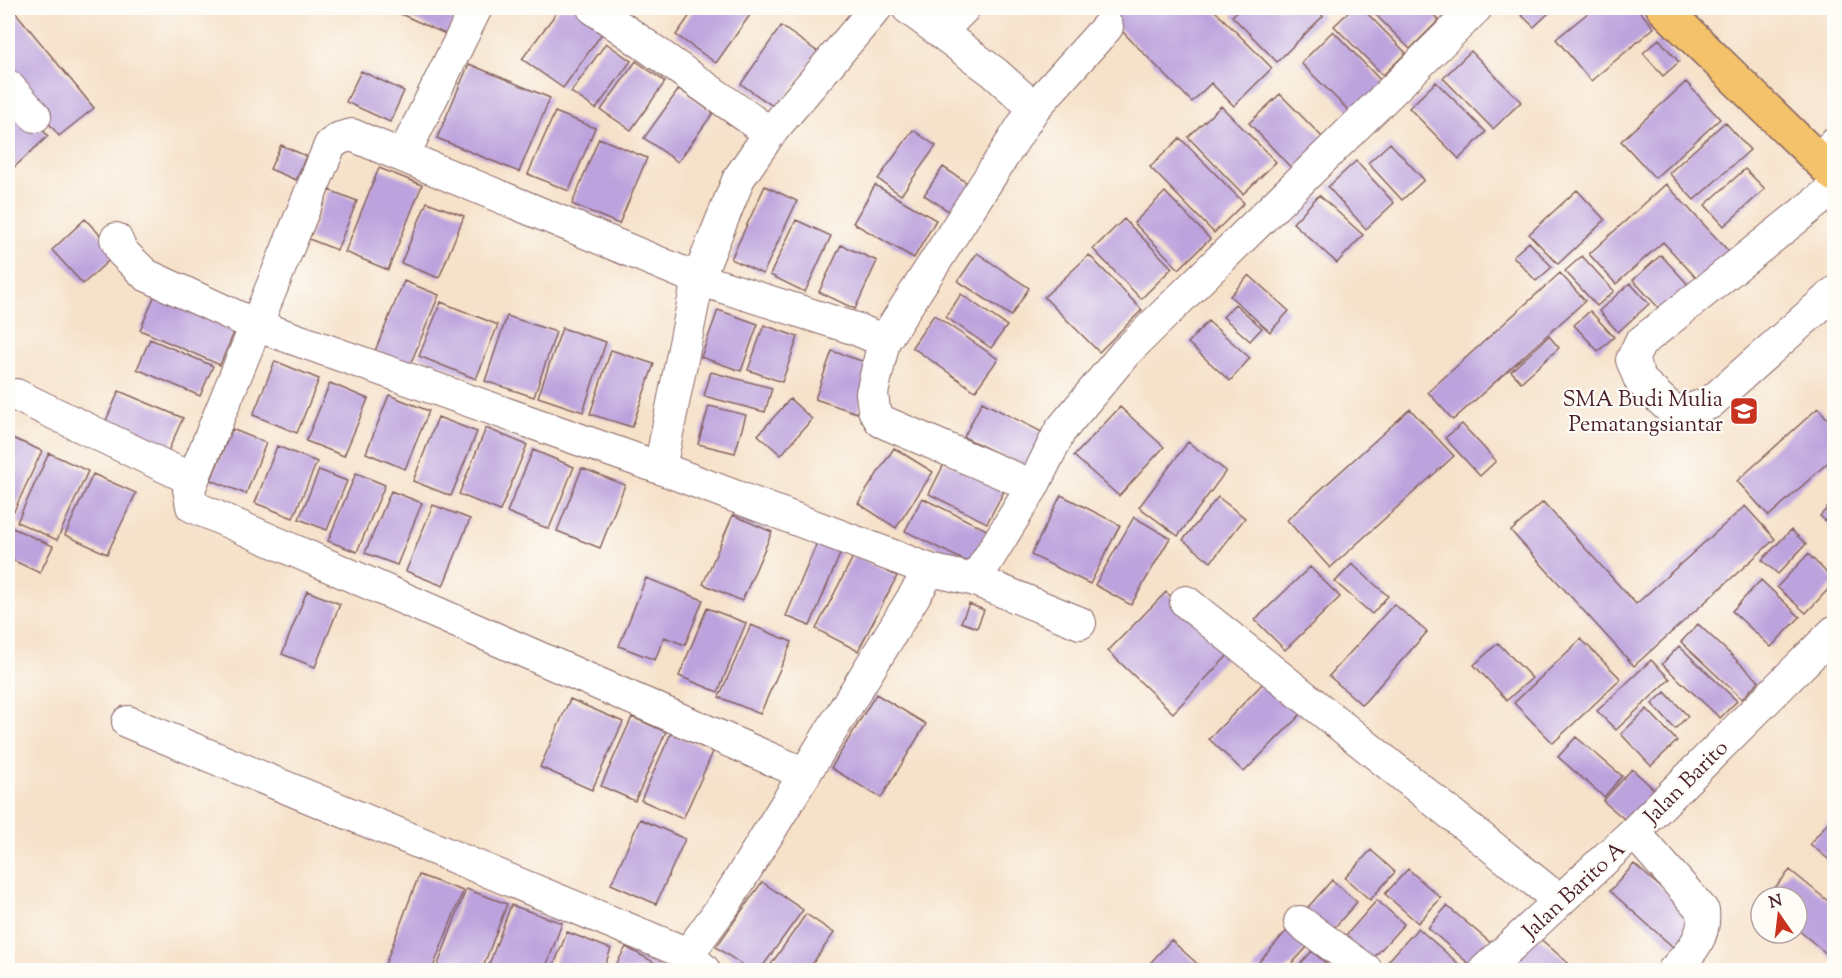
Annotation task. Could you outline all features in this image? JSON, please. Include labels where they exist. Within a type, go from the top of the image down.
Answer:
[{"type":"main road","points":[[1663,8],[1829,159]]},
{"type":"street","points":[[403,156],[476,8]]},
{"type":"street","points":[[593,8],[770,133]]},
{"type":"street","points":[[660,468],[698,279],[739,178],[770,133],[876,8]]},
{"type":"street","points":[[908,8],[995,74],[1035,108]]},
{"type":"street","points":[[940,31],[964,8]]},
{"type":"street","points":[[975,580],[1033,486],[1060,431],[1125,353],[1476,8]]},
{"type":"street","points":[[1033,486],[881,421],[874,410],[872,393],[884,341],[1035,108],[1107,27]]},
{"type":"street","points":[[805,774],[192,506],[189,489],[330,145],[340,138],[352,135],[698,279],[856,329],[884,341]]},
{"type":"street","points":[[1834,188],[1640,343],[1632,360],[1640,380],[1673,411],[1692,409],[1710,403],[1834,293]]},
{"type":"street","points":[[116,239],[122,252],[146,275],[255,325],[660,468],[930,570],[975,580],[1080,623]]},
{"type":"street","points":[[16,394],[193,480]]},
{"type":"street","points":[[128,722],[696,962],[726,902],[930,570]]},
{"type":"street","points":[[1186,602],[1560,901]]},
{"type":"street","name":"Jalan Barito","points":[[1674,970],[1696,947],[1703,929],[1703,911],[1634,832],[1834,632]]},
{"type":"street","name":"Jalan Barito A","points":[[1485,970],[1634,832]]},
{"type":"street","points":[[1300,922],[1366,970]]},
{"type":"building","points":[[8,8],[12,8],[94,108],[59,136],[8,72]]},
{"type":"building","points":[[387,8],[460,8],[448,35]]},
{"type":"building","points":[[560,8],[576,8],[606,28],[563,88],[522,59]]},
{"type":"building","points":[[695,8],[755,8],[716,63],[676,35]]},
{"type":"building","points":[[1099,8],[1212,8],[1272,68],[1234,106],[1211,83],[1192,102]]},
{"type":"building","points":[[1241,8],[1314,8],[1323,16],[1277,62],[1232,16]]},
{"type":"building","points":[[1353,8],[1362,8],[1406,53],[1383,75],[1334,26]]},
{"type":"building","points":[[1369,8],[1426,8],[1439,20],[1410,49]]},
{"type":"building","points":[[1433,8],[1458,8],[1446,20]]},
{"type":"building","points":[[1514,8],[1554,8],[1534,27]]},
{"type":"building","points":[[1594,8],[1637,8],[1654,28],[1591,81],[1556,39]]},
{"type":"building","points":[[781,26],[818,52],[777,109],[741,84]]},
{"type":"building","points":[[1333,31],[1386,86],[1355,117],[1301,63]]},
{"type":"building","points":[[1659,39],[1679,62],[1663,76],[1643,53]]},
{"type":"building","points":[[606,43],[631,61],[596,109],[571,92]]},
{"type":"building","points":[[1471,51],[1521,102],[1493,129],[1443,78]]},
{"type":"building","points":[[636,61],[665,82],[631,130],[601,110]]},
{"type":"building","points":[[469,64],[550,98],[519,172],[437,138]]},
{"type":"building","points":[[361,71],[404,91],[390,122],[346,102]]},
{"type":"building","points":[[1436,82],[1486,132],[1459,159],[1409,108]]},
{"type":"building","points":[[1686,82],[1720,119],[1655,178],[1621,141]]},
{"type":"building","points":[[679,89],[713,113],[678,162],[644,138]]},
{"type":"building","points":[[1280,94],[1325,140],[1294,171],[1249,123]]},
{"type":"building","points":[[20,105],[48,136],[8,173],[8,116]]},
{"type":"building","points":[[1221,106],[1276,162],[1243,194],[1188,137]]},
{"type":"building","points":[[555,112],[595,128],[569,191],[528,174]]},
{"type":"building","points":[[1725,122],[1750,150],[1694,200],[1669,173]]},
{"type":"building","points":[[913,130],[936,146],[901,195],[878,179]]},
{"type":"building","points":[[599,138],[647,158],[619,224],[572,204]]},
{"type":"building","points":[[1180,138],[1244,203],[1214,233],[1150,167]]},
{"type":"building","points":[[1390,143],[1424,180],[1402,200],[1368,163]]},
{"type":"building","points":[[281,145],[306,156],[296,180],[270,169]]},
{"type":"building","points":[[1356,161],[1394,203],[1366,229],[1328,187]]},
{"type":"building","points":[[943,167],[975,188],[956,216],[924,195]]},
{"type":"building","points":[[379,168],[422,185],[388,270],[345,252]]},
{"type":"building","points":[[1745,169],[1765,189],[1724,226],[1705,205]]},
{"type":"building","points":[[1666,184],[1733,256],[1702,284],[1663,242],[1616,284],[1589,254]]},
{"type":"building","points":[[875,185],[936,220],[914,258],[853,223]]},
{"type":"building","points":[[765,186],[797,201],[763,274],[731,259]]},
{"type":"building","points":[[329,190],[357,201],[337,250],[309,239]]},
{"type":"building","points":[[1577,190],[1605,220],[1558,264],[1529,234]]},
{"type":"building","points":[[1165,192],[1210,239],[1179,269],[1134,223]]},
{"type":"building","points":[[1319,195],[1363,235],[1337,263],[1293,223]]},
{"type":"building","points":[[427,202],[464,216],[439,278],[401,263]]},
{"type":"building","points":[[85,219],[117,253],[83,284],[52,250]]},
{"type":"building","points":[[1124,219],[1172,268],[1141,299],[1093,249]]},
{"type":"building","points":[[796,220],[831,236],[805,292],[770,275]]},
{"type":"building","points":[[1529,242],[1552,267],[1536,281],[1513,256]]},
{"type":"building","points":[[841,245],[877,261],[855,309],[819,292]]},
{"type":"building","points":[[977,253],[1029,288],[1011,316],[958,281]]},
{"type":"building","points":[[1089,255],[1142,310],[1099,352],[1044,297]]},
{"type":"building","points":[[1661,255],[1694,291],[1666,316],[1633,280]]},
{"type":"building","points":[[1582,256],[1614,291],[1597,306],[1565,271]]},
{"type":"building","points":[[1560,273],[1585,301],[1453,420],[1428,392]]},
{"type":"building","points":[[1249,275],[1289,311],[1270,332],[1230,296]]},
{"type":"building","points":[[404,281],[439,295],[410,365],[375,351]]},
{"type":"building","points":[[1630,283],[1649,304],[1618,332],[1599,311]]},
{"type":"building","points":[[961,294],[1007,326],[991,348],[946,317]]},
{"type":"building","points":[[155,295],[235,330],[220,365],[140,330]]},
{"type":"building","points":[[441,302],[498,325],[476,379],[419,356]]},
{"type":"building","points":[[1235,304],[1262,328],[1250,341],[1223,317]]},
{"type":"building","points":[[718,310],[758,324],[741,371],[701,357]]},
{"type":"building","points":[[1590,311],[1614,337],[1598,351],[1574,325]]},
{"type":"building","points":[[934,315],[998,359],[975,391],[912,347]]},
{"type":"building","points":[[507,316],[556,332],[534,397],[485,381]]},
{"type":"building","points":[[1208,321],[1250,358],[1230,381],[1188,343]]},
{"type":"building","points":[[764,325],[798,337],[782,382],[748,370]]},
{"type":"building","points":[[562,328],[606,342],[583,412],[538,397]]},
{"type":"building","points":[[1549,336],[1559,348],[1521,382],[1511,371]]},
{"type":"building","points":[[150,339],[213,366],[200,396],[137,369]]},
{"type":"building","points":[[611,350],[654,364],[632,427],[590,414]]},
{"type":"building","points":[[832,351],[874,365],[857,413],[815,399]]},
{"type":"building","points":[[275,361],[319,379],[297,433],[253,415]]},
{"type":"building","points":[[711,372],[772,388],[765,412],[704,396]]},
{"type":"building","points":[[330,383],[368,399],[344,456],[306,441]]},
{"type":"building","points":[[119,391],[183,418],[164,460],[101,432]]},
{"type":"building","points":[[389,395],[429,411],[405,469],[366,453]]},
{"type":"building","points":[[790,399],[812,419],[781,455],[758,435]]},
{"type":"building","points":[[982,402],[1044,433],[1027,468],[964,437]]},
{"type":"building","points":[[709,406],[746,415],[735,453],[698,444]]},
{"type":"building","points":[[1120,407],[1164,447],[1119,496],[1074,456]]},
{"type":"building","points":[[1818,408],[1834,426],[1834,457],[1769,516],[1737,481]]},
{"type":"building","points":[[1410,409],[1454,456],[1330,568],[1287,520]]},
{"type":"building","points":[[438,417],[477,432],[451,496],[413,481]]},
{"type":"building","points":[[1462,424],[1496,461],[1480,476],[1445,438]]},
{"type":"building","points":[[486,428],[527,445],[500,511],[459,494]]},
{"type":"building","points":[[232,429],[266,443],[246,494],[211,480]]},
{"type":"building","points":[[8,436],[42,451],[14,511],[8,508]]},
{"type":"building","points":[[1188,442],[1226,471],[1178,536],[1139,507]]},
{"type":"building","points":[[277,446],[317,462],[293,518],[255,503]]},
{"type":"building","points":[[894,448],[933,472],[896,528],[858,503]]},
{"type":"building","points":[[533,450],[574,467],[549,529],[507,512]]},
{"type":"building","points":[[49,453],[88,471],[57,540],[17,522]]},
{"type":"building","points":[[945,462],[1004,491],[987,523],[929,494]]},
{"type":"building","points":[[582,468],[625,485],[600,548],[557,531]]},
{"type":"building","points":[[319,470],[347,481],[327,530],[299,519]]},
{"type":"building","points":[[356,473],[385,485],[357,552],[328,541]]},
{"type":"building","points":[[93,474],[136,493],[107,554],[65,535]]},
{"type":"building","points":[[391,491],[422,503],[397,565],[365,553]]},
{"type":"building","points":[[1061,495],[1120,525],[1090,584],[1031,555]]},
{"type":"building","points":[[1218,497],[1245,518],[1211,562],[1183,540]]},
{"type":"building","points":[[922,498],[987,530],[971,564],[905,531]]},
{"type":"building","points":[[1834,501],[1834,529],[1820,516]]},
{"type":"building","points":[[1543,502],[1636,604],[1745,506],[1775,539],[1634,666],[1511,531]]},
{"type":"building","points":[[433,505],[470,519],[443,586],[406,571]]},
{"type":"building","points":[[733,515],[772,532],[742,601],[703,584]]},
{"type":"building","points":[[1134,517],[1170,538],[1131,605],[1095,585]]},
{"type":"building","points":[[8,526],[53,546],[40,573],[8,558]]},
{"type":"building","points":[[1791,530],[1806,544],[1778,574],[1762,560]]},
{"type":"building","points":[[817,543],[841,552],[810,626],[786,616]]},
{"type":"building","points":[[1808,554],[1834,580],[1834,583],[1806,613],[1777,587]]},
{"type":"building","points":[[854,555],[897,576],[858,651],[816,629]]},
{"type":"building","points":[[1352,564],[1388,596],[1372,614],[1335,582]]},
{"type":"building","points":[[1310,567],[1340,597],[1285,650],[1255,620]]},
{"type":"building","points":[[646,578],[703,600],[685,645],[664,637],[655,660],[619,646]]},
{"type":"building","points":[[1761,580],[1800,617],[1771,647],[1732,611]]},
{"type":"building","points":[[307,591],[340,604],[315,667],[282,654]]},
{"type":"building","points":[[1166,592],[1230,653],[1173,713],[1108,651]]},
{"type":"building","points":[[969,604],[984,610],[977,628],[961,622]]},
{"type":"building","points":[[1394,604],[1427,632],[1362,705],[1329,676]]},
{"type":"building","points":[[707,608],[746,623],[718,692],[679,676]]},
{"type":"building","points":[[1698,624],[1759,681],[1742,699],[1681,642]]},
{"type":"building","points":[[751,625],[792,642],[760,714],[719,697]]},
{"type":"building","points":[[1581,639],[1621,679],[1553,743],[1514,703]]},
{"type":"building","points":[[1498,643],[1532,678],[1507,700],[1474,665]]},
{"type":"building","points":[[1679,646],[1737,701],[1720,718],[1662,664]]},
{"type":"building","points":[[1651,660],[1670,679],[1616,730],[1597,711]]},
{"type":"building","points":[[1270,676],[1305,710],[1244,772],[1209,739]]},
{"type":"building","points":[[1665,692],[1688,716],[1675,729],[1652,704]]},
{"type":"building","points":[[876,694],[926,724],[881,798],[831,768]]},
{"type":"building","points":[[570,699],[623,722],[592,790],[540,767]]},
{"type":"building","points":[[1647,709],[1677,741],[1651,766],[1621,734]]},
{"type":"building","points":[[632,717],[666,732],[635,801],[601,786]]},
{"type":"building","points":[[671,733],[713,752],[683,819],[641,800]]},
{"type":"building","points":[[1576,737],[1622,776],[1604,797],[1558,757]]},
{"type":"building","points":[[1632,769],[1656,791],[1628,822],[1603,801]]},
{"type":"building","points":[[1834,815],[1834,864],[1810,844]]},
{"type":"building","points":[[640,819],[685,839],[656,904],[611,884]]},
{"type":"building","points":[[1371,850],[1395,872],[1370,900],[1345,878]]},
{"type":"building","points":[[1634,864],[1697,919],[1673,947],[1610,891]]},
{"type":"building","points":[[1408,869],[1441,898],[1418,923],[1385,894]]},
{"type":"building","points":[[1790,870],[1808,885],[1777,885]]},
{"type":"building","points":[[419,875],[463,891],[432,970],[383,970]]},
{"type":"building","points":[[1332,880],[1357,902],[1327,936],[1302,914]]},
{"type":"building","points":[[762,882],[803,910],[760,970],[750,970],[716,947]]},
{"type":"building","points":[[1809,886],[1834,906],[1834,960],[1809,939]]},
{"type":"building","points":[[466,889],[507,904],[482,970],[436,970]]},
{"type":"building","points":[[1377,900],[1404,924],[1369,963],[1342,940]]},
{"type":"building","points":[[511,905],[562,923],[545,970],[487,970]]},
{"type":"building","points":[[1447,906],[1499,950],[1476,970],[1428,928]]},
{"type":"building","points":[[806,914],[834,933],[808,970],[767,970]]},
{"type":"building","points":[[1290,927],[1310,944],[1286,970],[1252,970]]},
{"type":"building","points":[[1418,928],[1460,965],[1455,970],[1384,970],[1382,968]]},
{"type":"building","points":[[567,932],[611,949],[603,970],[552,970]]},
{"type":"building","points":[[1536,935],[1576,970],[1504,970]]},
{"type":"building","points":[[1171,940],[1203,969],[1144,970]]},
{"type":"building","points":[[626,947],[661,966],[659,970],[613,970]]},
{"type":"building","points":[[1312,951],[1330,967],[1327,970],[1295,970]]},
{"type":"place","name":"SMA Budi Mulia Pematangsiantar","points":[[1744,411]]}]
